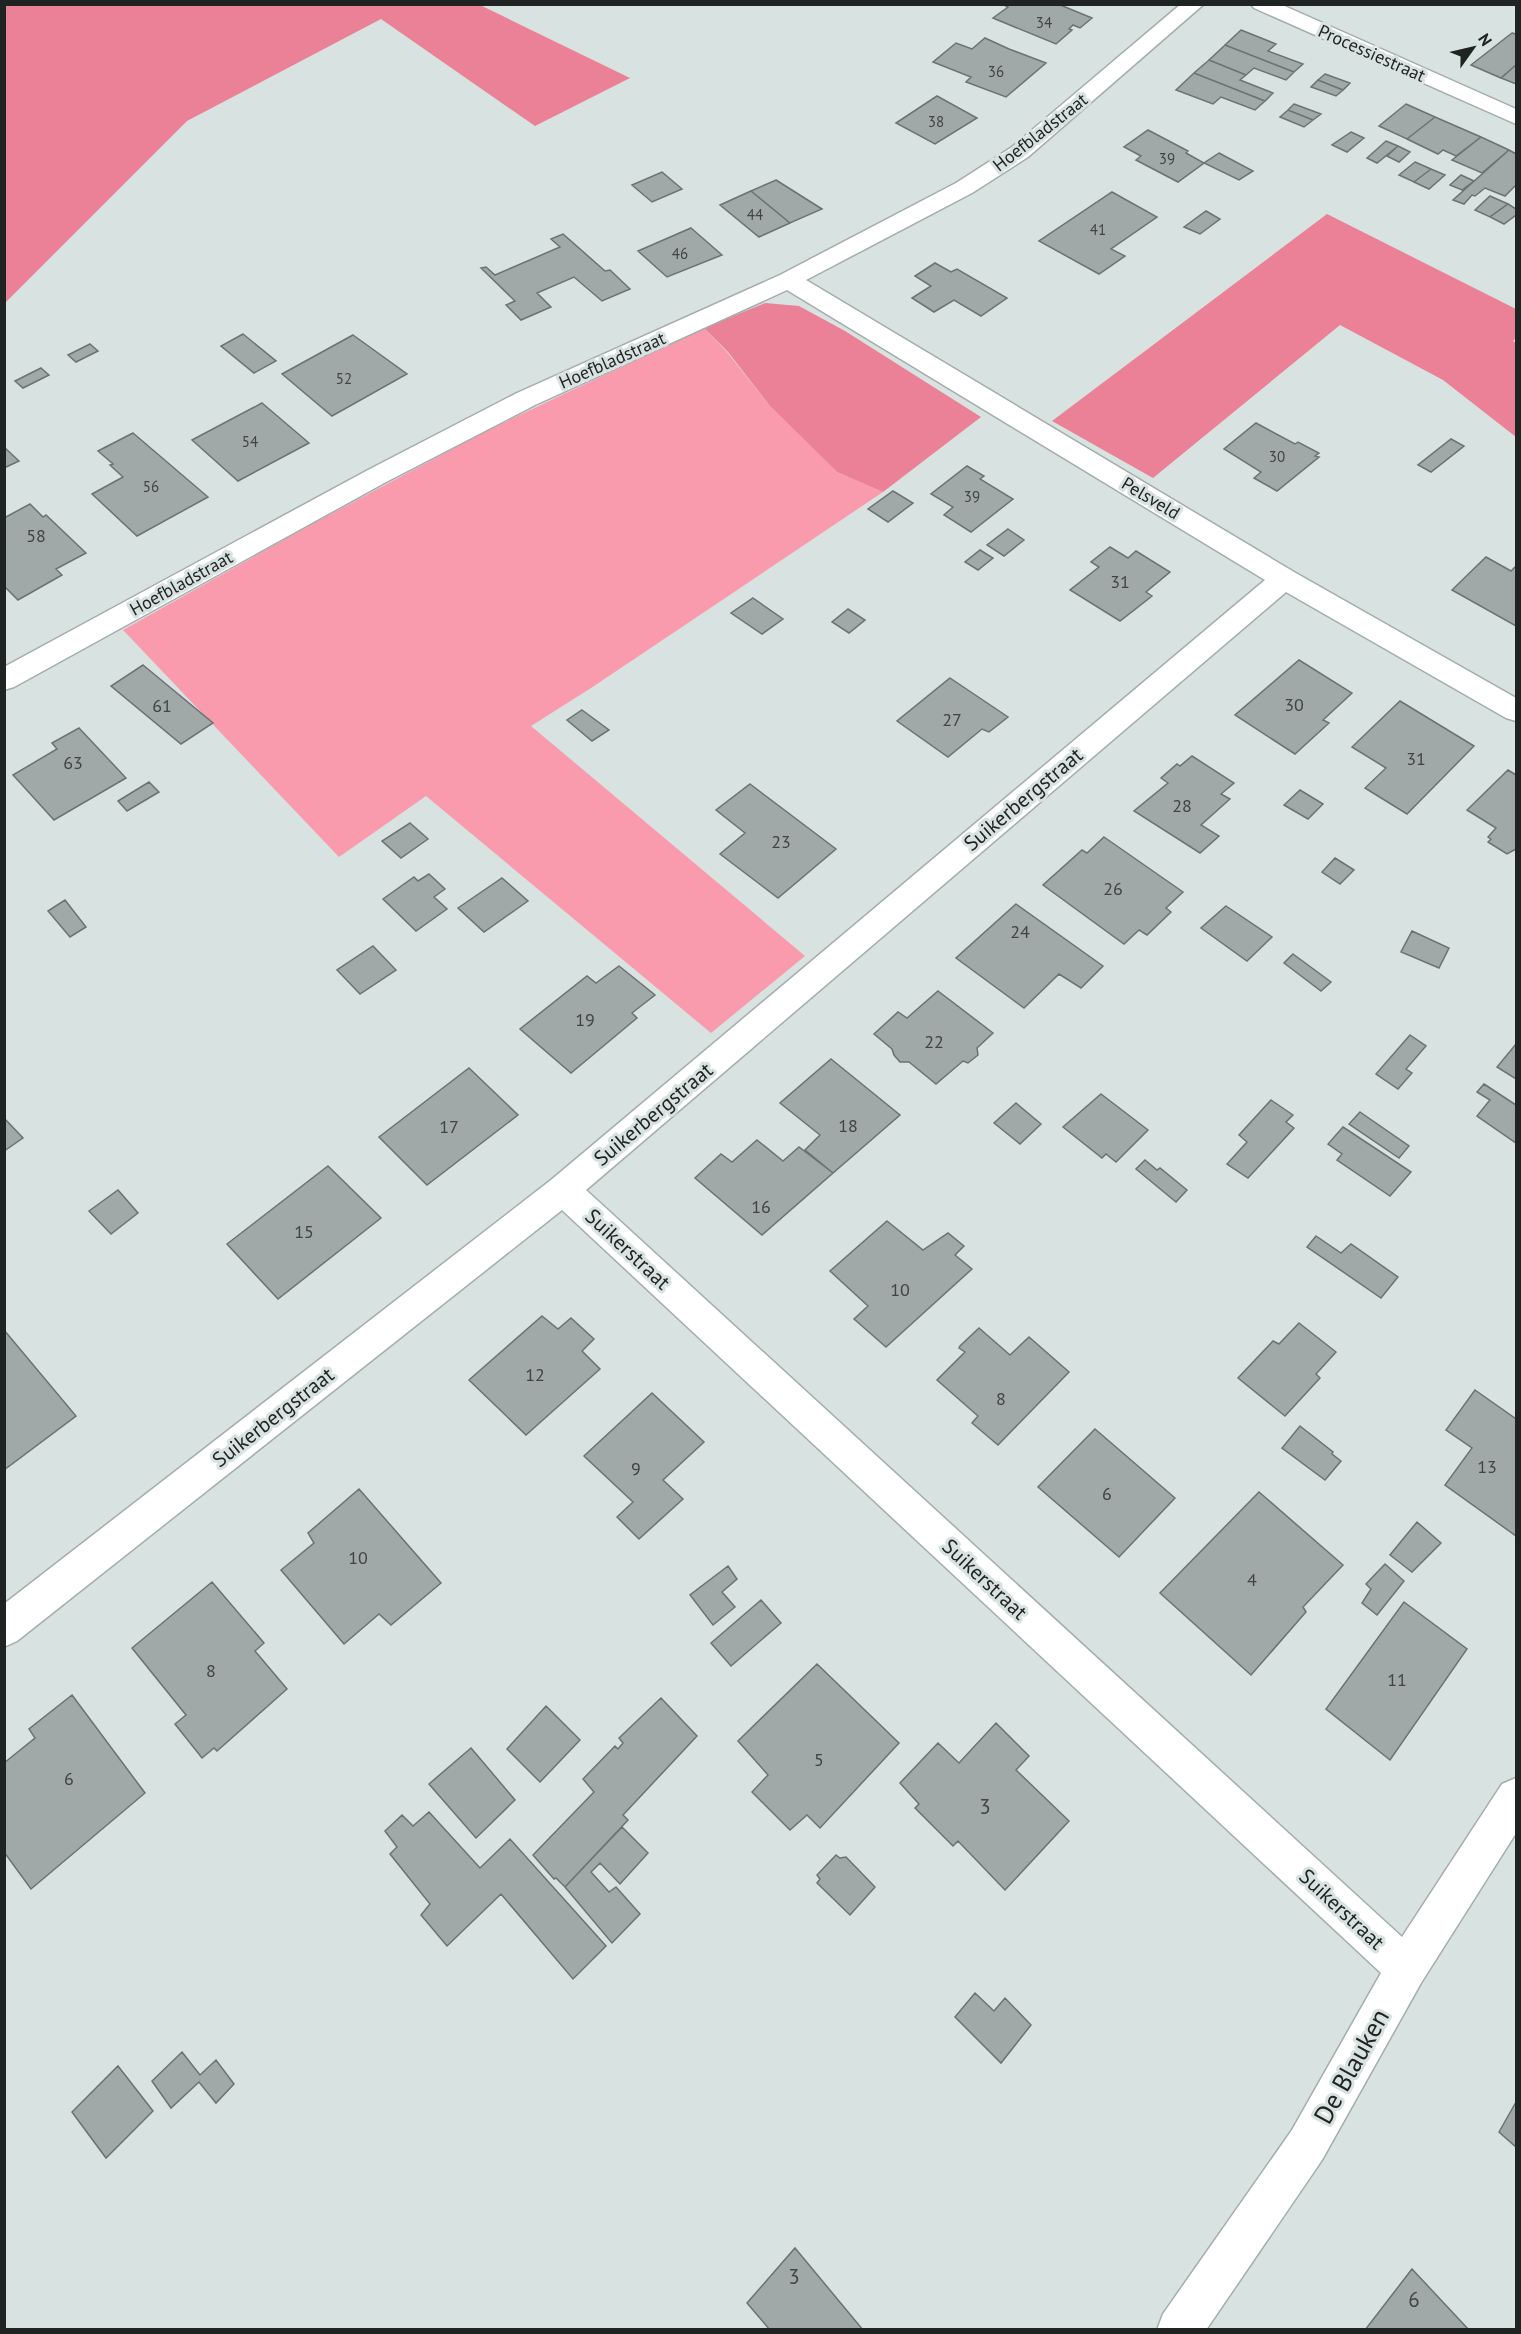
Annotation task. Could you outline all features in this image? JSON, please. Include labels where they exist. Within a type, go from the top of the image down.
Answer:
[{"type":"street","name":"Hoefbladstraat","points":[[4,680],[376,476],[526,399],[788,280],[964,188],[1020,152],[1194,4]]},
{"type":"street","name":"Processiestraat","points":[[1261,4],[1516,117]]},
{"type":"street","name":"Pelsveld","points":[[788,280],[1284,579],[1516,711]]},
{"type":"street","name":"Suikerbergstraat","points":[[4,1628],[563,1190],[1284,579]]},
{"type":"street","name":"Suikerstraat","points":[[563,1190],[1406,1968]]},
{"type":"street","name":"De Blauken","points":[[1179,2330],[1307,2145],[1406,1968],[1516,1798]]},
{"type":"shaded area","points":[[5,4],[480,5],[630,78],[535,126],[381,19],[187,121],[5,303]]},
{"type":"shaded area","points":[[1327,214],[1516,309],[1516,338],[1513,341],[1516,343],[1516,437],[1443,380],[1340,325],[1153,478],[1052,421]]},
{"type":"shaded area","points":[[765,303],[799,306],[845,331],[981,417],[883,492],[837,472],[770,406],[728,352],[704,328]]},
{"type":"shaded area","points":[[704,328],[727,352],[770,406],[837,472],[883,492],[531,726],[805,956],[711,1033],[426,796],[339,857],[123,630],[314,523],[486,431]]},
{"type":"building","points":[[1002,4],[1058,4],[1092,18],[1080,28],[1073,25],[1069,29],[1072,30],[1056,44],[993,18],[1008,7]]},
{"type":"building","points":[[1241,30],[1276,44],[1268,51],[1303,64],[1294,72],[1225,45]]},
{"type":"building","points":[[1512,33],[1516,34],[1516,65],[1501,78],[1471,65]]},
{"type":"building","points":[[985,38],[1046,63],[1006,97],[966,82],[971,77],[933,62],[956,43],[972,49]]},
{"type":"building","points":[[1225,45],[1294,72],[1286,80],[1254,68],[1246,75],[1209,60]]},
{"type":"building","points":[[1209,60],[1246,75],[1240,80],[1273,93],[1265,101],[1194,73]]},
{"type":"building","points":[[1516,65],[1516,84],[1501,78]]},
{"type":"building","points":[[1194,73],[1265,101],[1255,110],[1221,97],[1213,104],[1176,90]]},
{"type":"building","points":[[1325,74],[1350,83],[1343,90],[1318,80]]},
{"type":"building","points":[[1318,80],[1343,90],[1336,96],[1311,87]]},
{"type":"building","points":[[937,96],[977,118],[935,144],[896,123]]},
{"type":"building","points":[[1294,104],[1321,114],[1313,120],[1288,110]]},
{"type":"building","points":[[1406,104],[1435,117],[1407,139],[1379,126]]},
{"type":"building","points":[[1288,110],[1313,120],[1304,127],[1280,117]]},
{"type":"building","points":[[1435,117],[1481,137],[1456,156],[1443,150],[1438,154],[1407,139]]},
{"type":"building","points":[[1148,130],[1188,151],[1186,153],[1204,163],[1178,182],[1136,160],[1141,156],[1124,147]]},
{"type":"building","points":[[1351,132],[1364,138],[1347,152],[1332,145]]},
{"type":"building","points":[[1481,137],[1509,150],[1482,173],[1452,160]]},
{"type":"building","points":[[1386,141],[1398,146],[1377,163],[1367,158]]},
{"type":"building","points":[[1398,146],[1410,152],[1399,162],[1387,156]]},
{"type":"building","points":[[1509,150],[1516,154],[1516,185],[1505,196],[1485,188],[1475,196],[1472,195],[1464,204],[1453,200]]},
{"type":"building","points":[[1219,153],[1253,171],[1239,180],[1204,163]]},
{"type":"building","points":[[1415,162],[1431,169],[1414,182],[1399,175]]},
{"type":"building","points":[[1431,169],[1445,175],[1429,189],[1414,182]]},
{"type":"building","points":[[662,172],[682,189],[652,202],[632,185]]},
{"type":"building","points":[[1461,175],[1474,181],[1462,190],[1450,185]]},
{"type":"building","points":[[776,180],[822,209],[790,223],[751,191]]},
{"type":"building","points":[[751,191],[790,223],[759,237],[720,205]]},
{"type":"building","points":[[1112,192],[1157,217],[1111,249],[1125,256],[1099,274],[1039,241]]},
{"type":"building","points":[[1490,196],[1508,204],[1490,217],[1475,210]]},
{"type":"building","points":[[1508,204],[1516,209],[1516,215],[1504,224],[1490,217]]},
{"type":"building","points":[[1206,211],[1220,219],[1200,234],[1184,227]]},
{"type":"building","points":[[691,228],[722,255],[667,277],[638,251]]},
{"type":"building","points":[[563,234],[605,271],[610,270],[630,289],[602,301],[574,277],[537,293],[551,307],[521,320],[506,305],[515,301],[481,268],[486,267],[495,275],[560,247],[551,239]]},
{"type":"building","points":[[935,263],[951,272],[957,269],[1007,298],[981,316],[954,300],[934,312],[912,298],[931,286],[915,276]]},
{"type":"building","points":[[243,334],[276,361],[254,373],[221,346]]},
{"type":"building","points":[[353,335],[407,374],[332,416],[282,374]]},
{"type":"building","points":[[90,344],[98,351],[76,362],[68,355]]},
{"type":"building","points":[[41,368],[49,375],[23,388],[15,381]]},
{"type":"building","points":[[262,403],[309,443],[238,481],[192,440]]},
{"type":"building","points":[[1256,423],[1295,444],[1298,442],[1319,453],[1315,456],[1319,457],[1277,491],[1254,478],[1261,472],[1224,449]]},
{"type":"building","points":[[133,433],[208,497],[137,536],[92,494],[123,477],[110,465],[113,464],[98,451]]},
{"type":"building","points":[[1451,439],[1464,446],[1431,472],[1418,465]]},
{"type":"building","points":[[4,447],[19,461],[4,468]]},
{"type":"building","points":[[967,466],[984,476],[980,479],[1013,499],[971,532],[944,515],[953,507],[931,494]]},
{"type":"building","points":[[893,491],[913,503],[888,522],[868,509]]},
{"type":"building","points":[[30,504],[43,517],[46,515],[86,553],[56,569],[62,575],[18,600],[4,586],[4,518]]},
{"type":"building","points":[[1008,529],[1024,540],[1004,556],[987,545]]},
{"type":"building","points":[[1110,547],[1128,558],[1136,551],[1170,572],[1146,592],[1152,596],[1120,621],[1070,590],[1099,567],[1091,562]]},
{"type":"building","points":[[980,550],[993,558],[978,570],[965,562]]},
{"type":"building","points":[[1486,557],[1511,571],[1516,566],[1516,626],[1452,590]]},
{"type":"building","points":[[753,598],[783,619],[762,634],[731,613]]},
{"type":"building","points":[[848,609],[865,620],[849,633],[832,622]]},
{"type":"building","points":[[1299,660],[1352,693],[1323,720],[1329,723],[1295,754],[1235,715]]},
{"type":"building","points":[[143,665],[213,723],[181,744],[111,686]]},
{"type":"building","points":[[950,678],[1008,717],[989,732],[982,729],[948,757],[897,721]]},
{"type":"building","points":[[1400,701],[1474,746],[1407,814],[1365,788],[1386,768],[1352,747]]},
{"type":"building","points":[[582,710],[609,730],[592,741],[567,720]]},
{"type":"building","points":[[79,728],[126,778],[54,820],[13,775],[57,749],[52,743]]},
{"type":"building","points":[[1192,756],[1234,783],[1221,794],[1230,799],[1201,825],[1219,836],[1200,853],[1134,811],[1168,783],[1161,778],[1177,764],[1180,766]]},
{"type":"building","points":[[1508,770],[1516,775],[1516,849],[1507,854],[1488,842],[1491,839],[1488,837],[1496,828],[1467,810]]},
{"type":"building","points":[[149,782],[159,792],[127,811],[118,801]]},
{"type":"building","points":[[750,784],[836,849],[778,898],[720,854],[745,833],[716,810]]},
{"type":"building","points":[[1300,790],[1323,804],[1308,819],[1284,805]]},
{"type":"building","points":[[410,823],[428,839],[401,858],[382,841]]},
{"type":"building","points":[[1104,837],[1183,892],[1166,908],[1171,912],[1147,935],[1139,930],[1124,944],[1043,885],[1082,850],[1087,853]]},
{"type":"building","points":[[1335,858],[1354,870],[1340,884],[1322,872]]},
{"type":"building","points":[[429,874],[445,889],[434,897],[447,909],[416,931],[383,899],[414,877],[418,881]]},
{"type":"building","points":[[502,878],[528,901],[484,932],[458,908]]},
{"type":"building","points":[[65,900],[86,927],[70,937],[48,911]]},
{"type":"building","points":[[1016,904],[1103,966],[1081,988],[1059,974],[1024,1008],[956,958]]},
{"type":"building","points":[[1226,906],[1272,937],[1247,961],[1201,928]]},
{"type":"building","points":[[1412,931],[1449,948],[1439,968],[1401,952]]},
{"type":"building","points":[[373,946],[396,970],[360,994],[337,970]]},
{"type":"building","points":[[1293,954],[1331,982],[1321,991],[1284,963]]},
{"type":"building","points":[[619,966],[655,995],[632,1013],[637,1018],[571,1073],[520,1029],[587,976],[596,983]]},
{"type":"building","points":[[938,991],[993,1033],[977,1048],[978,1055],[968,1063],[963,1061],[936,1084],[909,1062],[900,1062],[892,1049],[874,1034],[898,1012],[907,1018]]},
{"type":"building","points":[[1410,1035],[1426,1046],[1406,1069],[1412,1073],[1398,1089],[1376,1074]]},
{"type":"building","points":[[1516,1044],[1516,1079],[1497,1067]]},
{"type":"building","points":[[831,1059],[900,1115],[833,1173],[805,1150],[820,1135],[780,1103]]},
{"type":"building","points":[[469,1068],[518,1115],[427,1185],[379,1137]]},
{"type":"building","points":[[1484,1084],[1516,1105],[1516,1143],[1477,1116],[1490,1100],[1477,1092]]},
{"type":"building","points":[[1101,1094],[1148,1130],[1116,1162],[1106,1154],[1102,1158],[1063,1127]]},
{"type":"building","points":[[1271,1100],[1293,1115],[1286,1122],[1294,1128],[1248,1178],[1227,1164],[1247,1142],[1239,1135]]},
{"type":"building","points":[[1016,1103],[1041,1124],[1020,1144],[994,1123]]},
{"type":"building","points":[[1360,1112],[1409,1146],[1399,1158],[1349,1124]]},
{"type":"building","points":[[4,1118],[23,1138],[4,1151]]},
{"type":"building","points":[[1343,1127],[1411,1172],[1390,1196],[1337,1160],[1342,1154],[1328,1144]]},
{"type":"building","points":[[757,1140],[783,1161],[799,1147],[833,1173],[762,1235],[695,1178],[721,1154],[732,1162]]},
{"type":"building","points":[[1145,1160],[1157,1170],[1160,1168],[1187,1190],[1176,1202],[1136,1169]]},
{"type":"building","points":[[328,1166],[381,1218],[278,1299],[227,1244]]},
{"type":"building","points":[[118,1190],[138,1213],[111,1234],[89,1211]]},
{"type":"building","points":[[887,1221],[923,1250],[948,1233],[964,1246],[955,1255],[972,1269],[886,1347],[854,1319],[868,1306],[830,1271]]},
{"type":"building","points":[[1316,1236],[1341,1253],[1351,1244],[1398,1277],[1381,1298],[1307,1247]]},
{"type":"building","points":[[542,1316],[558,1329],[571,1318],[594,1339],[582,1351],[600,1369],[526,1435],[469,1380]]},
{"type":"building","points":[[1299,1323],[1336,1352],[1316,1374],[1320,1378],[1285,1416],[1238,1378],[1273,1341],[1279,1344]]},
{"type":"building","points":[[979,1328],[1010,1355],[1029,1337],[1069,1372],[998,1445],[972,1423],[978,1416],[937,1380],[965,1352],[959,1348],[960,1346]]},
{"type":"building","points":[[4,1330],[76,1416],[4,1470]]},
{"type":"building","points":[[1475,1390],[1516,1419],[1516,1536],[1445,1485],[1472,1448],[1446,1430]]},
{"type":"building","points":[[652,1393],[704,1442],[663,1480],[683,1499],[639,1539],[617,1517],[633,1502],[584,1456]]},
{"type":"building","points":[[1300,1426],[1341,1461],[1325,1480],[1282,1448]]},
{"type":"building","points":[[1095,1429],[1175,1498],[1119,1557],[1038,1487]]},
{"type":"building","points":[[359,1489],[441,1583],[391,1625],[379,1614],[344,1644],[281,1570],[314,1543],[308,1533]]},
{"type":"building","points":[[1259,1492],[1343,1565],[1303,1607],[1306,1612],[1251,1675],[1160,1593]]},
{"type":"building","points":[[1417,1522],[1441,1543],[1412,1572],[1390,1555]]},
{"type":"building","points":[[1385,1564],[1404,1581],[1377,1615],[1362,1603],[1371,1589],[1366,1584]]},
{"type":"building","points":[[728,1566],[737,1579],[722,1592],[735,1607],[713,1625],[690,1595]]},
{"type":"building","points":[[212,1582],[264,1643],[255,1651],[287,1689],[217,1751],[214,1748],[202,1758],[175,1724],[186,1715],[132,1648]]},
{"type":"building","points":[[761,1600],[781,1623],[731,1666],[711,1643]]},
{"type":"building","points":[[1404,1602],[1467,1649],[1390,1760],[1326,1709]]},
{"type":"building","points":[[817,1664],[899,1743],[820,1828],[807,1815],[790,1830],[752,1792],[768,1775],[738,1741]]},
{"type":"building","points":[[72,1695],[145,1793],[31,1889],[4,1852],[4,1763],[35,1738],[29,1729]]},
{"type":"building","points":[[661,1698],[697,1736],[623,1815],[628,1820],[565,1887],[556,1878],[554,1879],[533,1855],[594,1792],[583,1779],[615,1746],[618,1749],[623,1743],[619,1738]]},
{"type":"building","points":[[546,1706],[580,1740],[540,1782],[507,1749]]},
{"type":"building","points":[[996,1723],[1029,1756],[1016,1770],[1069,1821],[1005,1890],[958,1841],[953,1846],[915,1808],[919,1804],[900,1783],[938,1743],[959,1763]]},
{"type":"building","points":[[471,1748],[515,1800],[476,1838],[429,1784]]},
{"type":"building","points":[[429,1812],[480,1868],[510,1839],[606,1946],[573,1979],[501,1894],[447,1946],[421,1915],[430,1904],[390,1854],[397,1847],[385,1831],[402,1815],[413,1826]]},
{"type":"building","points":[[622,1827],[648,1853],[620,1884],[600,1863],[591,1872],[609,1892],[616,1887],[640,1914],[612,1943],[565,1887]]},
{"type":"building","points":[[836,1855],[840,1858],[846,1857],[875,1887],[850,1915],[817,1883],[820,1879],[817,1875]]},
{"type":"building","points":[[975,1993],[994,2011],[1005,1998],[1031,2025],[1001,2063],[955,2017]]},
{"type":"building","points":[[182,2052],[200,2075],[216,2060],[234,2084],[216,2103],[199,2082],[171,2108],[152,2081]]},
{"type":"building","points":[[118,2066],[153,2111],[106,2158],[72,2112]]},
{"type":"building","points":[[1516,2102],[1516,2147],[1499,2132]]},
{"type":"building","points":[[795,2248],[863,2330],[770,2330],[747,2303]]},
{"type":"building","points":[[1412,2269],[1469,2330],[1365,2330]]}]
